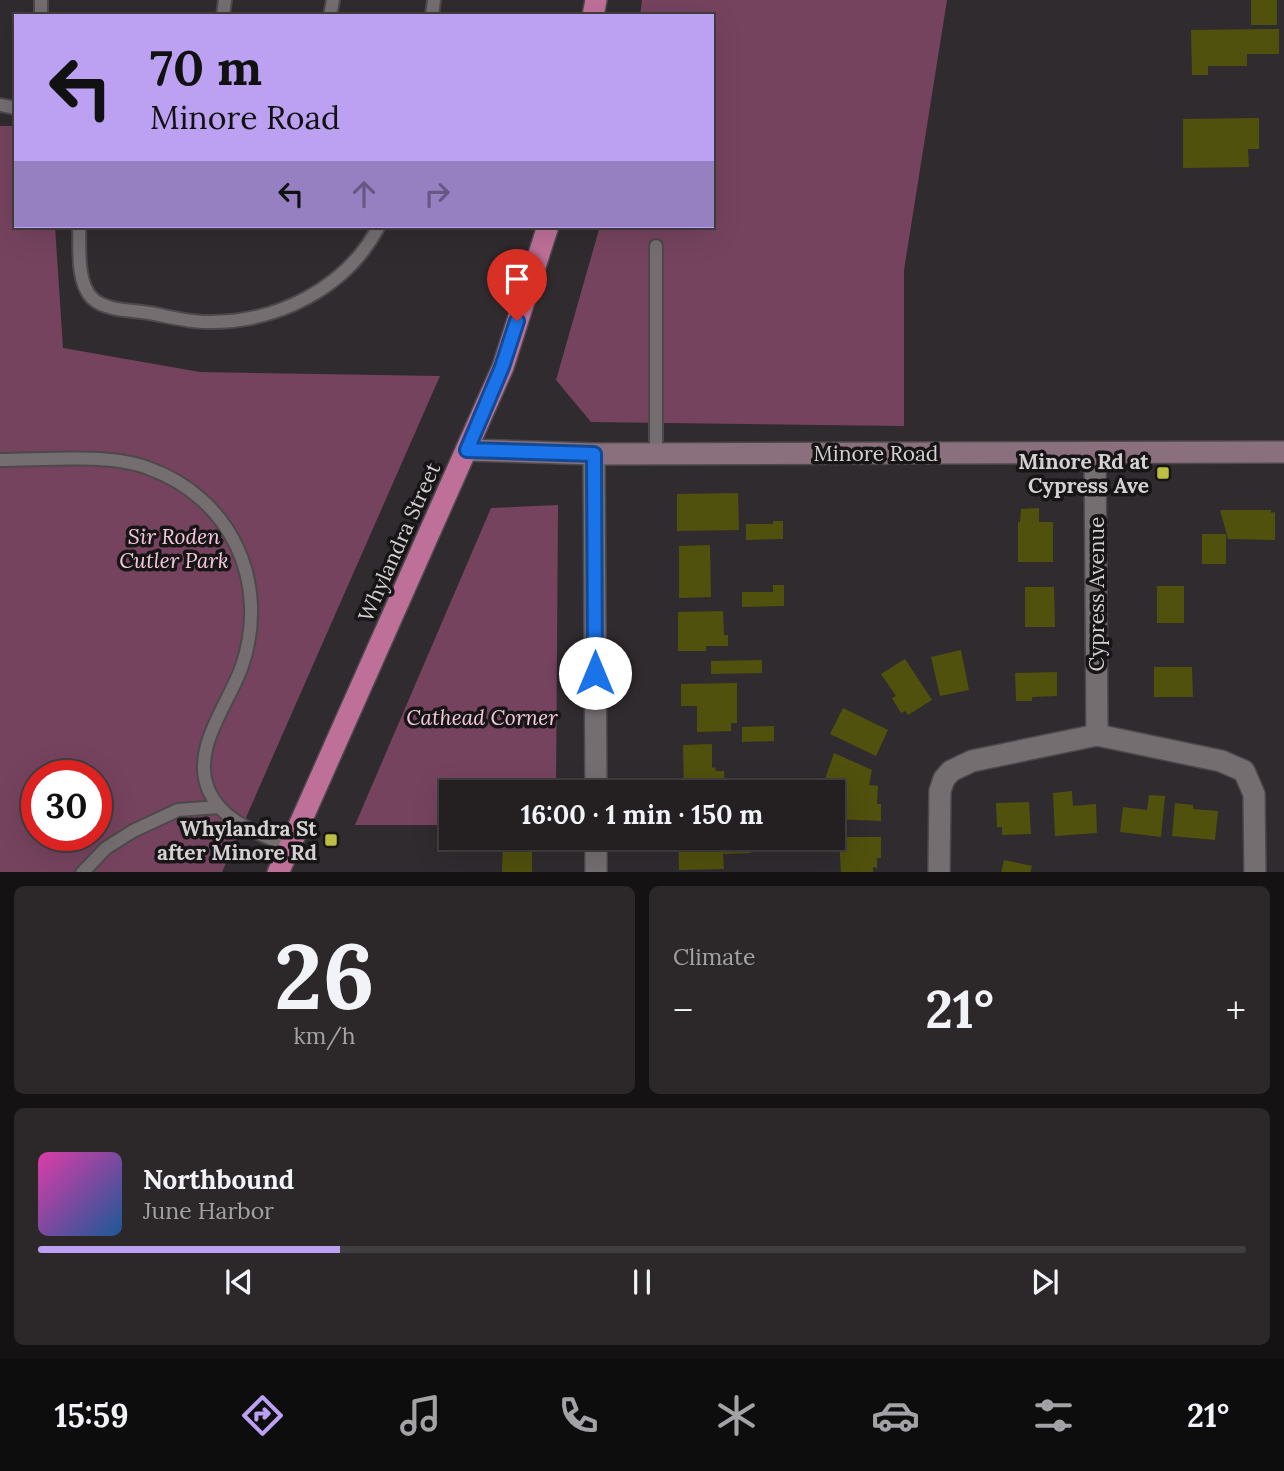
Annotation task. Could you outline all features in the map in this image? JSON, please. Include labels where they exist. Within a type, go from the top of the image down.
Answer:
[{"type":"highway","name":"Whylandra Street","points":[[278,872],[502,367],[547,228]]},
{"type":"street","name":"Minore Road","points":[[467,450],[594,454],[1284,452]]},
{"type":"street","name":"Cypress Avenue","points":[[1095,453],[1097,735]]},
{"type":"street","points":[[594,454],[596,780]]},
{"type":"street","points":[[939,872],[940,791],[944,779],[951,771],[972,761],[1097,735],[1221,761],[1244,771],[1254,794],[1255,872]]},
{"type":"street","points":[[596,850],[596,872]]},
{"type":"lane","points":[[79,228],[83,280],[92,298],[111,307],[204,323],[260,317],[288,308],[313,295],[337,278],[359,256],[378,228]]},
{"type":"lane","points":[[656,246],[656,454]]},
{"type":"lane","points":[[0,460],[103,460],[147,467],[184,484],[215,512],[235,542],[248,575],[252,611],[249,643],[240,670],[207,742],[203,767],[208,789],[219,807],[234,821],[289,847]]},
{"type":"lane","points":[[83,872],[106,848],[133,831],[178,810],[219,807]]},
{"type":"green space","points":[[642,0],[947,0],[904,270],[904,426],[591,422],[556,380],[599,228],[714,228],[714,14],[640,14]]},
{"type":"green space","name":"Sir Roden Cutler Park","points":[[0,126],[14,126],[14,228],[55,228],[63,348],[200,372],[440,376],[222,872],[0,872]]},
{"type":"green space","name":"Cathead Corner","points":[[558,505],[556,780],[439,780],[439,825],[355,825],[491,508]]},
{"type":"building","points":[[1251,0],[1277,0],[1277,25],[1251,25]]},
{"type":"building","points":[[1279,29],[1279,54],[1247,54],[1247,66],[1208,66],[1208,75],[1192,75],[1191,30]]},
{"type":"building","points":[[1259,118],[1259,149],[1248,149],[1249,167],[1183,168],[1183,119]]},
{"type":"building","points":[[738,493],[739,530],[677,531],[677,494]]},
{"type":"building","points":[[1039,508],[1039,522],[1053,522],[1053,562],[1018,562],[1018,522],[1021,509]]},
{"type":"building","points":[[1220,510],[1275,512],[1275,540],[1228,539]]},
{"type":"building","points":[[773,521],[783,521],[783,539],[746,540],[746,524],[773,524]]},
{"type":"building","points":[[1202,534],[1226,534],[1226,564],[1202,564]]},
{"type":"building","points":[[710,545],[711,597],[679,598],[679,546]]},
{"type":"building","points":[[773,585],[784,585],[784,606],[742,607],[742,592],[773,592]]},
{"type":"building","points":[[1157,586],[1184,586],[1184,623],[1157,623]]},
{"type":"building","points":[[1025,587],[1054,587],[1055,627],[1025,627]]},
{"type":"building","points":[[723,611],[724,635],[728,635],[728,646],[706,646],[706,651],[678,651],[678,612]]},
{"type":"building","points":[[961,650],[969,690],[940,696],[931,657]]},
{"type":"building","points":[[905,659],[932,700],[908,715],[905,711],[901,713],[892,698],[896,696],[881,674]]},
{"type":"building","points":[[762,660],[762,673],[711,674],[711,661]]},
{"type":"building","points":[[1154,667],[1192,667],[1193,697],[1154,697]]},
{"type":"building","points":[[1057,672],[1057,696],[1016,701],[1015,673]]},
{"type":"building","points":[[737,683],[737,723],[731,723],[731,731],[697,732],[697,706],[681,706],[681,684]]},
{"type":"building","points":[[843,708],[888,730],[876,756],[830,734]]},
{"type":"building","points":[[774,726],[774,741],[742,742],[742,727]]},
{"type":"building","points":[[712,744],[712,768],[724,771],[724,780],[684,780],[683,745]]},
{"type":"building","points":[[834,753],[872,770],[869,785],[878,786],[877,804],[881,804],[881,821],[845,820],[845,780],[826,780]]},
{"type":"building","points":[[1072,791],[1073,806],[1096,804],[1097,833],[1055,836],[1053,793]]},
{"type":"building","points":[[1149,795],[1165,796],[1161,837],[1120,832],[1123,807],[1147,810]]},
{"type":"building","points":[[1029,802],[1031,834],[1002,835],[1002,827],[997,827],[996,803]]},
{"type":"building","points":[[1175,803],[1193,805],[1193,809],[1218,811],[1215,840],[1172,836]]},
{"type":"building","points":[[845,837],[881,837],[881,858],[877,858],[877,868],[873,867],[873,872],[841,872],[840,850],[845,850]]},
{"type":"building","points":[[503,850],[532,850],[532,872],[502,872]]},
{"type":"building","points":[[678,850],[751,850],[751,853],[723,854],[724,869],[679,870]]},
{"type":"building","points":[[1004,860],[1032,866],[1030,872],[1001,872]]},
{"type":"place","name":"Minore Rd at Cypress Ave","points":[[1163,473]]},
{"type":"place","name":"Whylandra St after Minore Rd","points":[[331,840]]},
{"type":"route","points":[[517,321],[502,367],[467,450],[594,454],[595,673]]}]
